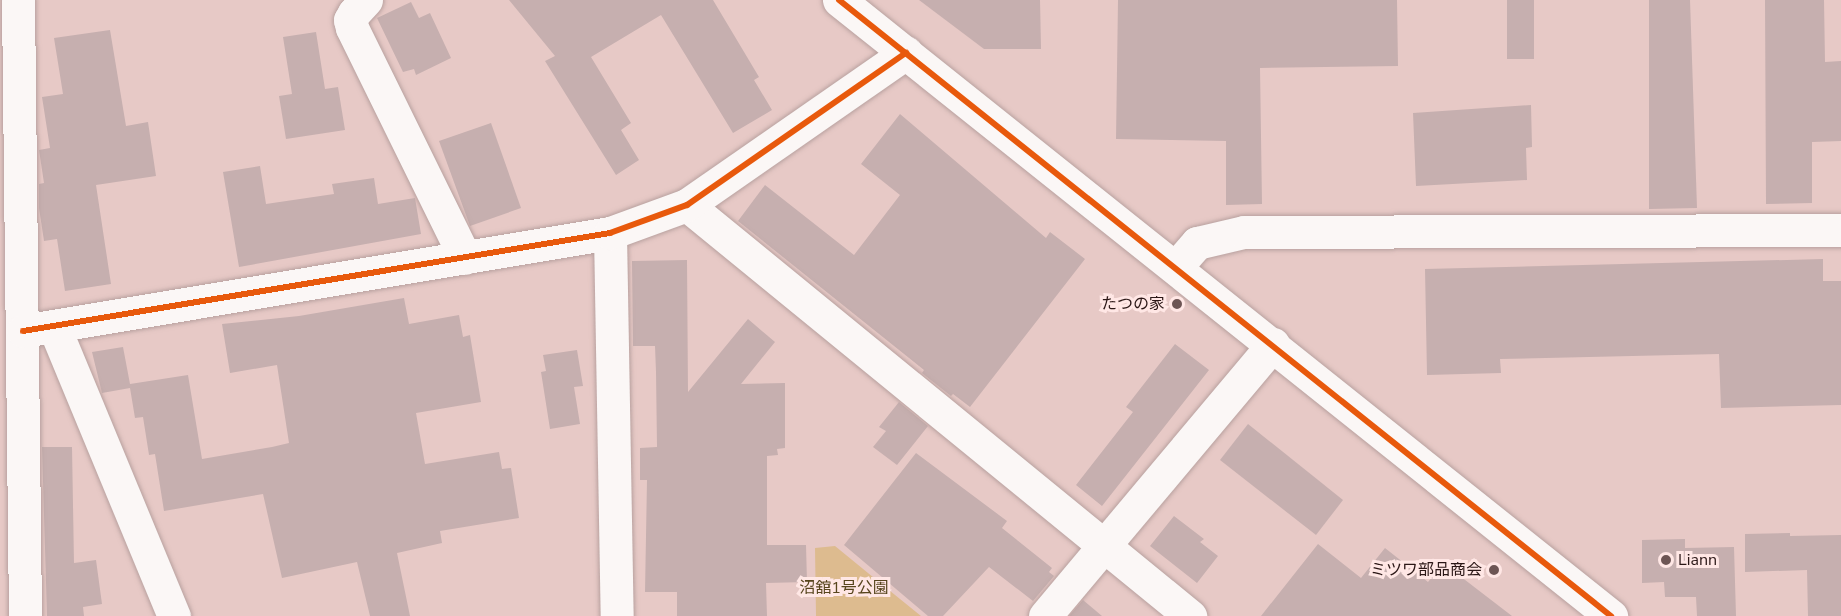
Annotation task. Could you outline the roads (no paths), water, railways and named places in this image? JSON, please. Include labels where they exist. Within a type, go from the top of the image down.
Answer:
[{"type":"street","points":[[18,0],[23,332],[13,501],[25,616]]},
{"type":"street","points":[[366,0],[350,21],[352,28],[465,258]]},
{"type":"street","points":[[839,0],[1611,616]]},
{"type":"street","points":[[23,332],[55,329],[610,233],[687,205],[906,53]]},
{"type":"street","points":[[687,205],[1190,616]]},
{"type":"street","points":[[1176,267],[1197,243],[1244,232],[1841,230]]},
{"type":"street","points":[[610,233],[617,616]]},
{"type":"street","points":[[55,329],[174,616]]},
{"type":"street","points":[[1045,616],[1273,344]]},
{"type":"place","name":"たつの家","points":[[1177,304]]},
{"type":"place","name":"Liann","points":[[1666,560]]},
{"type":"place","name":"ミツワ部品商会","points":[[1494,570]]},
{"type":"park label","name":"沼舘1号公園","points":[[844,588]]}]
